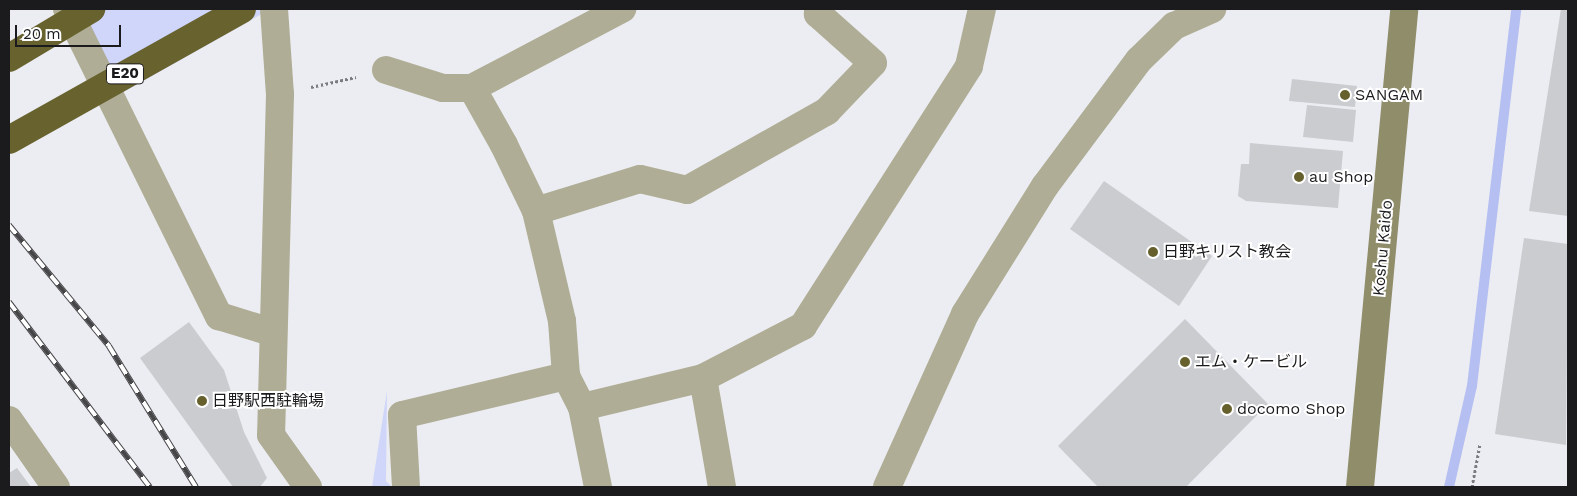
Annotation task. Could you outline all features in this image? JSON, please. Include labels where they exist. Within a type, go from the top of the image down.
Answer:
[{"type":"highway","points":[[9,58],[91,9]]},
{"type":"highway","name":"E20","points":[[9,140],[242,9]]},
{"type":"main road","name":"Koshu Kaido","points":[[1360,487],[1404,9]]},
{"type":"street","points":[[67,9],[219,316],[271,332]]},
{"type":"street","points":[[274,9],[280,94],[271,332],[272,435],[308,487]]},
{"type":"street","points":[[386,70],[443,88],[472,88],[622,9]]},
{"type":"street","points":[[536,211],[640,179],[687,190],[827,111],[873,62],[818,14],[818,9]]},
{"type":"street","points":[[582,407],[703,378],[803,326],[969,66],[982,9]]},
{"type":"street","points":[[887,487],[964,314],[1045,186],[1139,60],[1174,26],[1212,9]]},
{"type":"street","points":[[472,88],[536,211],[562,320],[566,376],[582,407],[598,487]]},
{"type":"street","points":[[406,487],[402,415],[566,376]]},
{"type":"street","points":[[703,378],[722,487]]},
{"type":"street","points":[[9,420],[56,487]]},
{"type":"path","points":[[280,94],[386,70]]},
{"type":"path","points":[[1472,487],[1480,444]]},
{"type":"shaded area","points":[[82,9],[267,9],[267,11],[118,95]]},
{"type":"shaded area","points":[[387,391],[386,481],[392,487],[372,487]]},
{"type":"building","points":[[1561,9],[1568,9],[1568,216],[1529,211]]},
{"type":"building","points":[[1292,79],[1357,86],[1355,107],[1289,101]]},
{"type":"building","points":[[1307,105],[1356,110],[1353,142],[1303,137]]},
{"type":"building","points":[[1250,143],[1343,151],[1338,208],[1246,201],[1238,196],[1241,164],[1249,164]]},
{"type":"building","points":[[1104,181],[1212,256],[1179,306],[1070,229]]},
{"type":"building","points":[[1524,238],[1568,244],[1566,445],[1495,434]]},
{"type":"building","name":"エム・ケービル","points":[[1185,319],[1268,404],[1186,487],[1098,487],[1058,446]]},
{"type":"building","name":"日野駅西駐輪場","points":[[189,322],[224,370],[244,432],[267,478],[260,487],[233,487],[140,358]]},
{"type":"building","points":[[17,468],[31,487],[9,487],[9,473]]},
{"type":"waterway","points":[[1449,487],[1472,386],[1516,9]]},
{"type":"railway","points":[[9,225],[109,346],[196,487]]},
{"type":"railway","points":[[9,302],[150,487]]},
{"type":"place","name":"SANGAM","points":[[1345,95]]},
{"type":"place","name":"au Shop","points":[[1299,177]]},
{"type":"place","name":"日野キリスト教会","points":[[1153,252]]},
{"type":"place","name":"エム・ケービル","points":[[1185,362]]},
{"type":"place","name":"日野駅西駐輪場","points":[[202,401]]},
{"type":"place","name":"docomo Shop","points":[[1227,409]]}]
